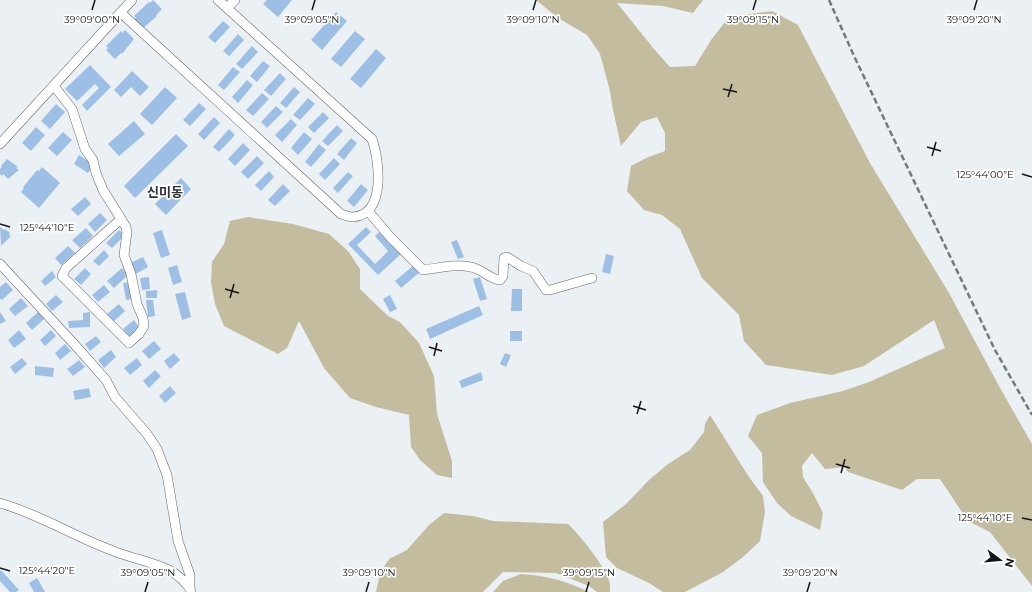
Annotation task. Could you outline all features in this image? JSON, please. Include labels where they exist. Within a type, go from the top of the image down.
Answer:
[{"type":"street","points":[[0,144],[132,0]]},
{"type":"street","points":[[121,13],[341,214],[352,217],[359,216],[368,211],[372,205],[379,183],[376,150],[372,139],[218,0]]},
{"type":"street","points":[[228,8],[235,0]]},
{"type":"street","points":[[54,86],[72,109],[85,149],[94,160],[96,173],[103,190],[126,227],[127,232],[124,255],[131,274],[137,304],[144,326],[139,334],[129,343],[62,276],[66,268],[121,219]]},
{"type":"street","points":[[368,211],[396,243],[423,270],[469,266],[479,270],[493,279],[500,280],[503,276],[504,258],[507,257],[533,271],[546,290],[592,278]]},
{"type":"street","points":[[0,264],[106,380],[115,396],[147,434],[157,449],[167,476],[178,541],[190,575],[191,590]]},
{"type":"street","points":[[0,503],[36,516],[65,531],[111,550],[169,570],[182,580],[191,590]]},
{"type":"shaded area","points":[[536,0],[703,0],[693,13],[663,6],[617,3],[670,67],[695,66],[711,40],[729,17],[772,11],[798,25],[870,163],[949,293],[1032,444],[1032,586],[990,532],[968,521],[940,479],[917,479],[902,490],[848,472],[845,467],[825,469],[812,453],[802,466],[803,477],[823,513],[820,530],[791,516],[777,503],[763,482],[762,453],[748,436],[757,415],[790,403],[843,391],[869,382],[945,348],[934,320],[864,366],[832,375],[766,365],[744,341],[739,315],[702,278],[680,229],[662,215],[644,210],[627,191],[631,166],[646,158],[665,151],[665,133],[657,117],[641,122],[621,146],[610,91],[600,54],[587,35],[558,18]]},
{"type":"shaded area","points":[[248,217],[293,224],[329,234],[348,251],[360,269],[360,289],[388,316],[400,322],[419,343],[434,376],[437,414],[452,461],[452,478],[437,475],[420,460],[411,447],[409,415],[376,407],[350,398],[324,368],[299,321],[287,348],[278,354],[224,326],[215,304],[211,282],[212,262],[224,244],[230,221]]},
{"type":"shaded area","points":[[710,415],[749,477],[763,496],[765,512],[760,541],[743,557],[723,572],[685,592],[663,592],[649,583],[617,568],[606,557],[603,522],[626,504],[649,480],[668,464],[690,450],[704,432],[705,424]]},
{"type":"shaded area","points":[[444,513],[473,516],[493,521],[568,524],[585,543],[606,573],[610,584],[610,592],[597,592],[589,586],[556,573],[503,572],[483,592],[376,592],[380,573],[389,559],[407,550],[429,525]]},
{"type":"shaded area","points":[[521,574],[555,579],[589,592],[493,592],[503,581]]},
{"type":"building","points":[[153,0],[162,9],[156,15],[157,16],[142,29],[133,20],[136,18],[134,16]]},
{"type":"building","points":[[267,0],[292,0],[278,17],[263,4]]},
{"type":"building","points":[[336,12],[347,21],[322,50],[311,40]]},
{"type":"building","points":[[223,21],[230,27],[215,43],[208,37]]},
{"type":"building","points":[[125,30],[134,39],[122,54],[121,53],[115,59],[106,50],[108,48],[106,46],[121,31],[122,33]]},
{"type":"building","points":[[355,31],[365,39],[341,67],[331,59]]},
{"type":"building","points":[[238,34],[244,40],[229,56],[223,51]]},
{"type":"building","points":[[252,46],[258,52],[242,69],[236,64]]},
{"type":"building","points":[[376,49],[386,58],[361,88],[350,79]]},
{"type":"building","points":[[263,61],[270,66],[257,82],[250,76]]},
{"type":"building","points":[[90,65],[111,87],[87,111],[82,105],[99,88],[95,84],[77,101],[65,89]]},
{"type":"building","points":[[233,67],[240,72],[224,90],[218,85]]},
{"type":"building","points":[[132,71],[149,87],[140,96],[131,87],[121,97],[114,90]]},
{"type":"building","points":[[280,73],[286,79],[271,96],[264,90]]},
{"type":"building","points":[[247,80],[253,85],[238,103],[232,97]]},
{"type":"building","points":[[165,87],[177,98],[152,125],[140,114]]},
{"type":"building","points":[[294,87],[300,92],[286,108],[280,103]]},
{"type":"building","points":[[262,93],[269,99],[253,116],[246,110]]},
{"type":"building","points":[[308,98],[315,104],[300,120],[293,115]]},
{"type":"building","points":[[199,103],[206,109],[190,126],[183,120]]},
{"type":"building","points":[[56,104],[65,112],[50,129],[41,121]]},
{"type":"building","points":[[276,106],[283,112],[267,128],[261,122]]},
{"type":"building","points":[[323,112],[329,118],[314,133],[308,127]]},
{"type":"building","points":[[214,117],[220,123],[204,140],[198,134]]},
{"type":"building","points":[[291,119],[297,125],[282,142],[275,135]]},
{"type":"building","points":[[134,121],[145,134],[119,156],[108,144]]},
{"type":"building","points":[[337,125],[343,131],[328,146],[322,141]]},
{"type":"building","points":[[36,127],[45,135],[31,151],[22,143]]},
{"type":"building","points":[[229,129],[235,135],[219,152],[213,147]]},
{"type":"building","points":[[63,132],[72,140],[57,156],[48,148]]},
{"type":"building","points":[[304,132],[312,139],[298,155],[291,148]]},
{"type":"building","points":[[176,134],[188,146],[135,198],[124,186]]},
{"type":"building","points":[[351,138],[357,143],[344,160],[337,154]]},
{"type":"building","points":[[243,143],[250,150],[235,166],[228,159]]},
{"type":"building","points":[[319,144],[326,150],[311,167],[305,162]]},
{"type":"building","points":[[79,155],[94,165],[88,173],[74,164]]},
{"type":"building","points":[[257,156],[264,163],[248,179],[241,172]]},
{"type":"building","points":[[334,158],[340,164],[325,180],[319,174]]},
{"type":"building","points":[[7,159],[18,167],[16,168],[19,170],[8,179],[3,174],[2,176],[0,174],[1,166]]},
{"type":"building","points":[[42,167],[60,183],[39,208],[21,192],[24,188],[23,187],[37,170],[39,171]]},
{"type":"building","points":[[269,171],[274,177],[261,191],[255,185]]},
{"type":"building","points":[[348,172],[353,176],[338,193],[333,188]]},
{"type":"building","points":[[181,178],[191,189],[166,215],[155,204]]},
{"type":"building","points":[[283,184],[290,191],[275,206],[268,200]]},
{"type":"building","points":[[361,184],[368,190],[354,207],[347,201]]},
{"type":"building","points":[[85,197],[91,204],[78,216],[71,209]]},
{"type":"building","points":[[100,213],[107,220],[95,232],[88,224]]},
{"type":"building","points":[[0,227],[10,233],[9,235],[11,236],[1,246]]},
{"type":"building","points":[[366,227],[371,232],[357,245],[375,264],[388,251],[375,236],[379,232],[389,243],[391,242],[401,254],[378,275],[348,244]]},
{"type":"building","points":[[86,228],[93,236],[80,248],[72,240]]},
{"type":"building","points":[[119,230],[125,235],[112,248],[106,243]]},
{"type":"building","points":[[162,230],[170,255],[161,258],[153,233]]},
{"type":"building","points":[[457,240],[464,257],[458,259],[451,242]]},
{"type":"building","points":[[68,246],[75,253],[61,265],[55,258]]},
{"type":"building","points":[[104,250],[109,256],[99,266],[93,261]]},
{"type":"building","points":[[606,254],[614,256],[610,274],[602,272]]},
{"type":"building","points":[[143,257],[148,267],[136,274],[130,263]]},
{"type":"building","points":[[177,265],[182,282],[173,285],[168,268]]},
{"type":"building","points":[[414,265],[420,272],[401,288],[395,281]]},
{"type":"building","points":[[85,268],[91,274],[81,285],[74,279]]},
{"type":"building","points":[[122,268],[128,275],[114,288],[107,281]]},
{"type":"building","points":[[52,271],[56,277],[45,286],[41,281]]},
{"type":"building","points":[[149,277],[150,289],[142,290],[140,278]]},
{"type":"building","points":[[480,277],[487,299],[480,301],[473,279]]},
{"type":"building","points":[[6,282],[13,290],[2,300],[0,299],[0,287]]},
{"type":"building","points":[[130,282],[134,299],[126,300],[123,283]]},
{"type":"building","points":[[104,285],[110,292],[98,302],[92,295]]},
{"type":"building","points":[[512,289],[522,289],[522,311],[511,311]]},
{"type":"building","points":[[157,290],[157,298],[146,298],[146,291]]},
{"type":"building","points":[[185,292],[191,317],[182,320],[175,294]]},
{"type":"building","points":[[56,295],[63,302],[52,311],[46,304]]},
{"type":"building","points":[[390,295],[397,309],[390,312],[383,299]]},
{"type":"building","points":[[21,298],[28,306],[15,316],[9,309]]},
{"type":"building","points":[[146,300],[153,300],[155,316],[148,317]]},
{"type":"building","points":[[119,304],[125,311],[114,321],[107,314]]},
{"type":"building","points":[[479,306],[483,315],[430,339],[426,329]]},
{"type":"building","points":[[0,312],[6,321],[0,324]]},
{"type":"building","points":[[38,312],[44,319],[32,330],[26,323]]},
{"type":"building","points":[[90,312],[90,327],[69,328],[68,321],[83,320],[83,313]]},
{"type":"building","points":[[134,320],[139,327],[129,336],[123,329]]},
{"type":"building","points":[[19,330],[26,339],[14,348],[8,340]]},
{"type":"building","points":[[51,330],[56,336],[45,346],[40,340]]},
{"type":"building","points":[[510,331],[522,331],[522,341],[510,341]]},
{"type":"building","points":[[96,336],[101,342],[90,351],[85,344]]},
{"type":"building","points":[[154,341],[161,349],[149,359],[142,351]]},
{"type":"building","points":[[65,344],[71,351],[60,360],[55,353]]},
{"type":"building","points":[[111,350],[116,357],[104,368],[98,360]]},
{"type":"building","points":[[174,353],[180,360],[170,369],[164,361]]},
{"type":"building","points":[[505,353],[511,355],[506,367],[500,364]]},
{"type":"building","points":[[22,358],[27,364],[15,374],[10,367]]},
{"type":"building","points":[[137,358],[142,365],[130,375],[124,368]]},
{"type":"building","points":[[79,360],[85,367],[73,376],[67,369]]},
{"type":"building","points":[[35,366],[54,368],[53,377],[35,375]]},
{"type":"building","points":[[155,370],[161,376],[149,388],[143,381]]},
{"type":"building","points":[[481,372],[483,380],[462,388],[459,381]]},
{"type":"building","points":[[170,386],[176,393],[165,403],[159,396]]},
{"type":"building","points":[[89,388],[91,397],[75,400],[73,391]]},
{"type":"building","points":[[1,570],[19,590],[16,592],[10,592],[0,581]]},
{"type":"building","points":[[37,578],[45,592],[34,592],[29,583]]},
{"type":"railway","points":[[829,0],[854,56],[995,350],[1032,415]]},
{"type":"district","name":"신미동","points":[[165,192]]}]
